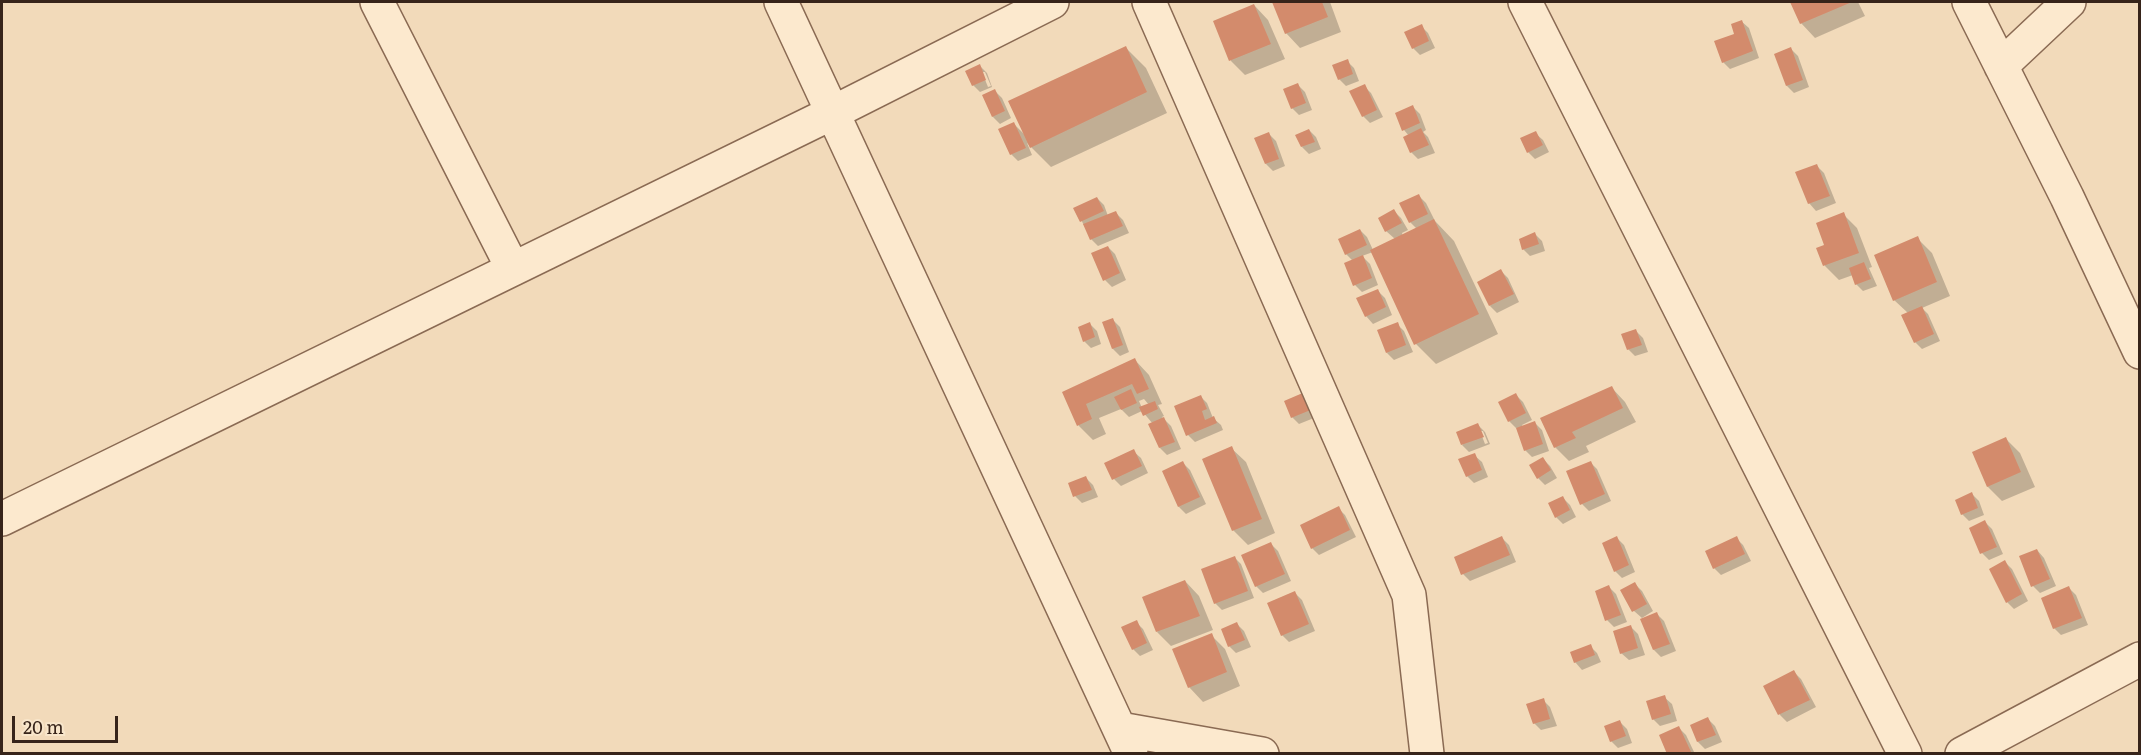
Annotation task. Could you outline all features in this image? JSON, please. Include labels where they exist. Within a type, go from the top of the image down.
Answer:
[{"type":"street","points":[[377,2],[513,269]]},
{"type":"street","points":[[782,2],[1125,741],[1262,753]]},
{"type":"street","points":[[2,519],[832,113],[1052,2]]},
{"type":"street","points":[[1149,2],[1409,595],[1426,753]]},
{"type":"street","points":[[1525,2],[1905,753]]},
{"type":"street","points":[[1969,2],[2067,197],[2139,352]]},
{"type":"street","points":[[2001,66],[2068,2]]},
{"type":"street","points":[[1962,753],[2139,659]]},
{"type":"building","points":[[1272,2],[1322,2],[1328,17],[1285,34]]},
{"type":"building","points":[[1790,2],[1852,2],[1800,24]]},
{"type":"building","points":[[1254,4],[1271,44],[1229,61],[1213,21]]},
{"type":"building","points":[[1742,20],[1753,51],[1722,63],[1714,41],[1734,34],[1731,24]]},
{"type":"building","points":[[1422,24],[1429,41],[1412,49],[1404,32]]},
{"type":"building","points":[[1126,46],[1147,92],[1030,148],[1008,101]]},
{"type":"building","points":[[1791,47],[1803,80],[1786,86],[1774,54]]},
{"type":"building","points":[[1348,59],[1353,74],[1338,80],[1332,65]]},
{"type":"building","points":[[980,64],[986,80],[972,86],[965,71]]},
{"type":"building","points":[[1298,83],[1306,103],[1291,109],[1283,89]]},
{"type":"building","points":[[1365,84],[1377,110],[1362,117],[1349,91]]},
{"type":"building","points":[[995,89],[1005,111],[992,117],[982,95]]},
{"type":"building","points":[[1413,105],[1420,123],[1402,131],[1395,113]]},
{"type":"building","points":[[1014,122],[1026,148],[1010,155],[998,129]]},
{"type":"building","points":[[1421,128],[1429,145],[1410,153],[1403,137]]},
{"type":"building","points":[[1309,129],[1315,142],[1301,147],[1295,135]]},
{"type":"building","points":[[1536,131],[1543,145],[1527,153],[1520,138]]},
{"type":"building","points":[[1269,132],[1279,159],[1265,164],[1254,138]]},
{"type":"building","points":[[1817,164],[1830,196],[1808,204],[1795,172]]},
{"type":"building","points":[[1419,194],[1428,214],[1409,223],[1399,203]]},
{"type":"building","points":[[1097,197],[1104,211],[1080,222],[1073,208]]},
{"type":"building","points":[[1394,209],[1402,223],[1385,232],[1378,218]]},
{"type":"building","points":[[1116,211],[1123,226],[1090,240],[1083,224]]},
{"type":"building","points":[[1844,212],[1859,253],[1823,266],[1816,248],[1824,245],[1816,223]]},
{"type":"building","points":[[1434,219],[1479,314],[1414,345],[1370,250]]},
{"type":"building","points":[[1360,229],[1367,245],[1345,255],[1338,239]]},
{"type":"building","points":[[1535,232],[1539,244],[1522,250],[1519,239]]},
{"type":"building","points":[[1918,236],[1937,282],[1893,301],[1874,255]]},
{"type":"building","points":[[1108,246],[1120,273],[1103,281],[1091,253]]},
{"type":"building","points":[[1363,255],[1372,278],[1353,286],[1344,263]]},
{"type":"building","points":[[1864,262],[1871,279],[1855,285],[1849,268]]},
{"type":"building","points":[[1501,269],[1514,294],[1489,306],[1477,282]]},
{"type":"building","points":[[1378,289],[1386,307],[1365,317],[1356,298]]},
{"type":"building","points":[[1922,306],[1934,334],[1914,343],[1901,315]]},
{"type":"building","points":[[1113,318],[1123,345],[1112,349],[1102,322]]},
{"type":"building","points":[[1090,322],[1095,337],[1083,342],[1078,327]]},
{"type":"building","points":[[1398,322],[1406,345],[1386,353],[1377,330]]},
{"type":"building","points":[[1636,329],[1642,345],[1627,350],[1621,334]]},
{"type":"building","points":[[1135,358],[1149,389],[1137,394],[1132,384],[1086,404],[1092,419],[1077,426],[1062,392]]},
{"type":"building","points":[[1612,386],[1623,408],[1572,432],[1576,438],[1554,448],[1540,418]]},
{"type":"building","points":[[1131,389],[1137,403],[1121,410],[1114,397]]},
{"type":"building","points":[[1305,392],[1313,409],[1291,418],[1284,401]]},
{"type":"building","points":[[1516,393],[1526,413],[1508,422],[1498,402]]},
{"type":"building","points":[[1201,395],[1207,409],[1202,411],[1205,420],[1214,416],[1217,423],[1186,436],[1174,406]]},
{"type":"building","points":[[1155,401],[1158,409],[1143,416],[1139,407]]},
{"type":"building","points":[[1164,417],[1175,442],[1159,448],[1148,424]]},
{"type":"building","points":[[1535,421],[1543,444],[1524,451],[1516,428]]},
{"type":"building","points":[[1478,423],[1484,437],[1461,445],[1456,432]]},
{"type":"building","points":[[2006,437],[2021,472],[1987,487],[1972,452]]},
{"type":"building","points":[[1232,446],[1262,519],[1232,531],[1202,459]]},
{"type":"building","points":[[1134,449],[1142,466],[1112,480],[1104,463]]},
{"type":"building","points":[[1475,453],[1482,470],[1466,477],[1458,459]]},
{"type":"building","points":[[1543,457],[1551,470],[1537,479],[1529,465]]},
{"type":"building","points":[[1183,461],[1200,497],[1178,507],[1162,471]]},
{"type":"building","points":[[1591,461],[1605,494],[1580,505],[1566,471]]},
{"type":"building","points":[[1086,476],[1092,490],[1073,497],[1068,483]]},
{"type":"building","points":[[1972,492],[1978,508],[1961,515],[1955,500]]},
{"type":"building","points":[[1563,496],[1570,510],[1555,518],[1548,503]]},
{"type":"building","points":[[1339,506],[1350,530],[1311,549],[1300,525]]},
{"type":"building","points":[[1985,520],[1997,547],[1980,554],[1969,528]]},
{"type":"building","points":[[1502,536],[1510,555],[1461,575],[1454,557]]},
{"type":"building","points":[[1617,536],[1629,565],[1614,572],[1602,543]]},
{"type":"building","points":[[1737,536],[1745,554],[1713,569],[1705,551]]},
{"type":"building","points":[[1271,542],[1285,574],[1255,587],[1241,555]]},
{"type":"building","points":[[2037,549],[2050,579],[2031,587],[2019,556]]},
{"type":"building","points":[[1235,556],[1248,591],[1214,604],[1201,569]]},
{"type":"building","points":[[2005,560],[2022,594],[2006,603],[1989,569]]},
{"type":"building","points":[[1185,580],[1200,616],[1156,632],[1142,597]]},
{"type":"building","points":[[1635,582],[1647,604],[1632,612],[1620,590]]},
{"type":"building","points":[[1609,585],[1621,615],[1605,621],[1595,591]]},
{"type":"building","points":[[2069,586],[2082,618],[2053,629],[2041,598]]},
{"type":"building","points":[[1295,591],[1309,624],[1281,636],[1267,603]]},
{"type":"building","points":[[1657,612],[1670,644],[1653,650],[1640,619]]},
{"type":"building","points":[[1137,620],[1147,643],[1132,650],[1121,627]]},
{"type":"building","points":[[1237,622],[1245,640],[1228,647],[1221,629]]},
{"type":"building","points":[[1631,625],[1638,648],[1620,654],[1613,631]]},
{"type":"building","points":[[1212,633],[1227,672],[1188,688],[1172,649]]},
{"type":"building","points":[[1591,644],[1595,655],[1574,663],[1570,652]]},
{"type":"building","points":[[1794,670],[1810,700],[1778,715],[1763,686]]},
{"type":"building","points":[[1665,695],[1671,714],[1652,720],[1646,701]]},
{"type":"building","points":[[1544,698],[1550,719],[1533,724],[1526,704]]},
{"type":"building","points":[[1708,717],[1716,735],[1697,742],[1690,725]]},
{"type":"building","points":[[1620,720],[1626,736],[1610,742],[1604,726]]},
{"type":"building","points":[[1679,726],[1692,754],[1667,754],[1659,735]]}]
